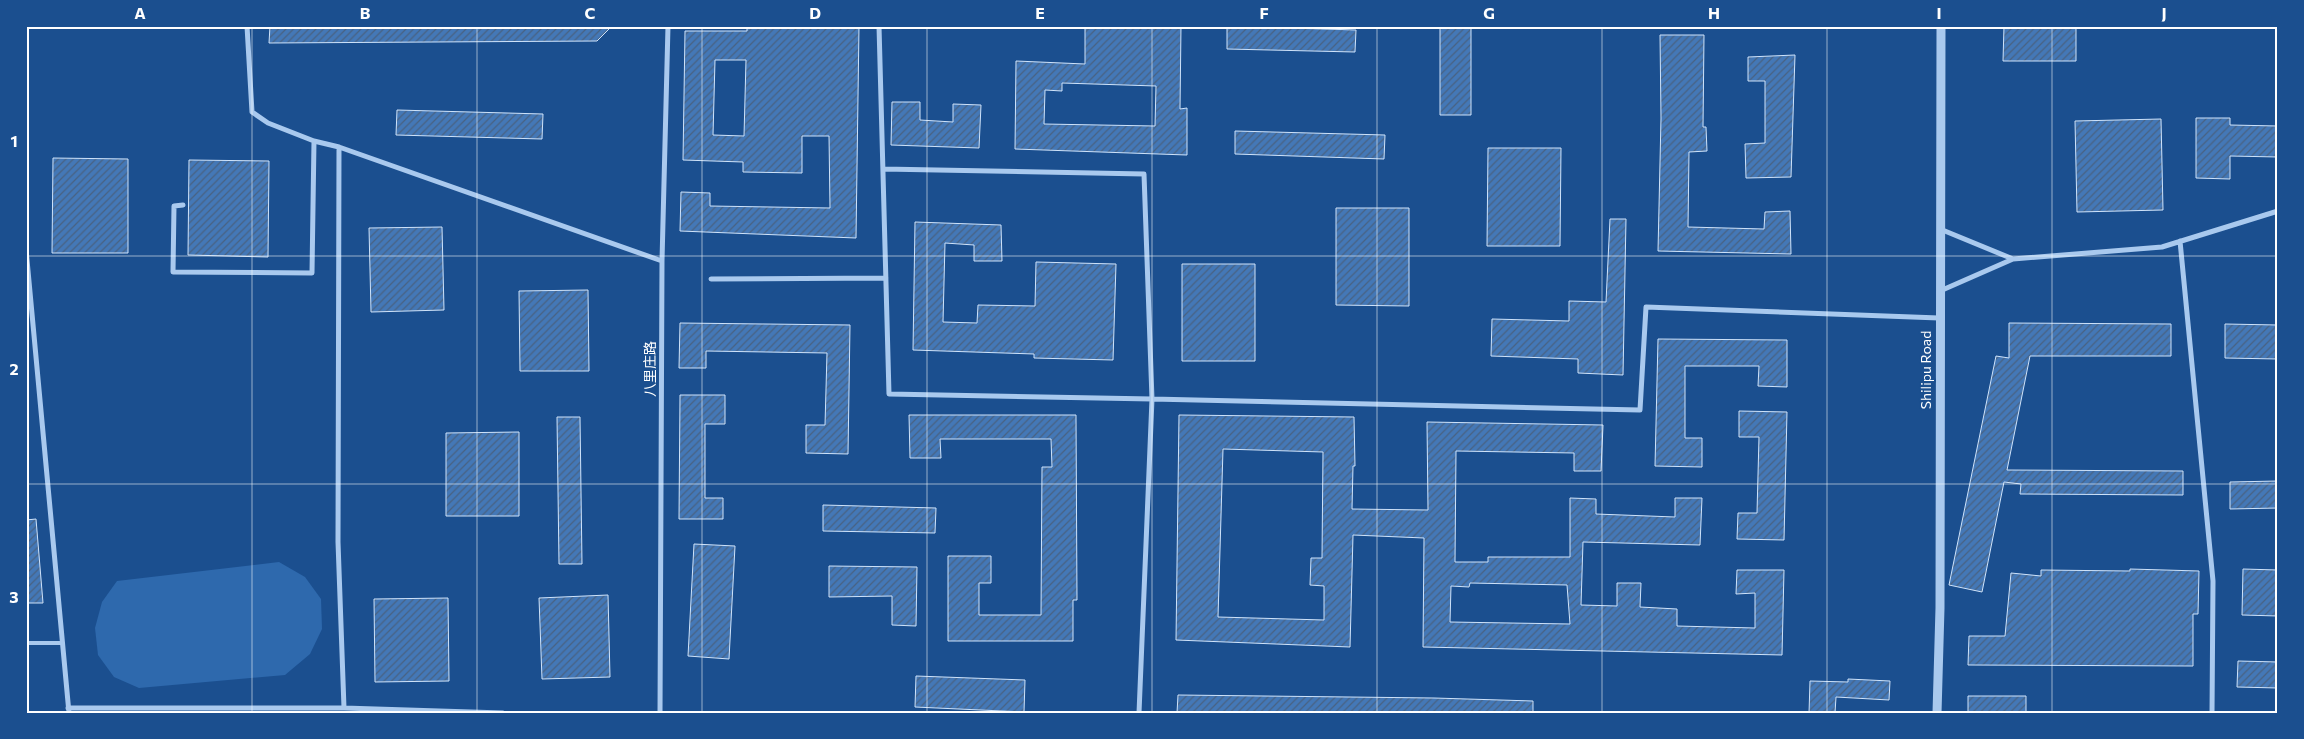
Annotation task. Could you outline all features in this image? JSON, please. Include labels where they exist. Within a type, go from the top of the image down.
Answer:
[{"type":"street","points":[[247,26],[252,112],[268,122],[314,141],[340,147],[662,261]]},
{"type":"street","name":"八里庄路","points":[[660,713],[662,261],[668,26]]},
{"type":"street","points":[[879,26],[889,394],[1640,410],[1646,307],[1939,318]]},
{"type":"street","name":"Shilipu Road","points":[[1937,713],[1940,608],[1941,26]]},
{"type":"street","points":[[183,206],[174,206],[173,272],[312,273],[314,141]]},
{"type":"street","points":[[340,147],[338,542],[344,708]]},
{"type":"street","points":[[883,169],[1144,174],[1152,399],[1139,713]]},
{"type":"street","points":[[1940,291],[2013,259],[2162,247],[2278,211]]},
{"type":"street","points":[[1940,230],[2013,259]]},
{"type":"street","points":[[2180,242],[2213,582],[2212,713]]},
{"type":"street","points":[[26,249],[68,710],[344,708],[504,713]]},
{"type":"street","points":[[711,279],[886,278]]},
{"type":"lane","points":[[26,643],[62,643]]},
{"type":"shaded area","points":[[279,562],[305,577],[321,599],[322,629],[310,654],[285,675],[139,688],[114,677],[98,655],[95,628],[102,602],[117,581]]},
{"type":"building","points":[[270,26],[612,26],[597,41],[269,43]]},
{"type":"building","points":[[747,26],[859,26],[856,238],[680,231],[681,192],[710,193],[710,206],[830,208],[829,136],[802,136],[802,173],[743,172],[743,162],[683,160],[685,31],[747,31]],"holes":[[[715,60],[746,60],[744,136],[713,135]]]},
{"type":"building","points":[[1085,26],[1181,26],[1180,109],[1187,108],[1187,155],[1015,149],[1016,61],[1085,64]],"holes":[[[1062,83],[1156,86],[1155,126],[1044,124],[1045,90],[1062,91]]]},
{"type":"building","points":[[1227,26],[1356,30],[1355,52],[1227,49]]},
{"type":"building","points":[[1440,26],[1471,26],[1471,115],[1440,115]]},
{"type":"building","points":[[2004,26],[2076,26],[2076,61],[2003,61]]},
{"type":"building","points":[[1660,35],[1704,35],[1703,127],[1706,127],[1707,151],[1689,152],[1688,227],[1764,229],[1765,212],[1790,211],[1791,254],[1658,251],[1661,118]]},
{"type":"building","points":[[1795,55],[1791,177],[1746,178],[1745,144],[1765,143],[1765,81],[1748,81],[1748,57]]},
{"type":"building","points":[[892,102],[920,102],[920,120],[953,122],[953,104],[981,105],[979,148],[891,145]]},
{"type":"building","points":[[397,110],[543,114],[542,139],[396,135]]},
{"type":"building","points":[[2196,118],[2230,118],[2230,125],[2278,126],[2278,157],[2230,156],[2230,179],[2196,178]]},
{"type":"building","points":[[2161,119],[2163,210],[2077,212],[2075,121]]},
{"type":"building","points":[[1235,131],[1385,135],[1384,159],[1235,154]]},
{"type":"building","points":[[1488,148],[1561,148],[1560,246],[1487,246]]},
{"type":"building","points":[[53,158],[128,159],[128,253],[52,253]]},
{"type":"building","points":[[189,160],[269,161],[268,257],[188,255]]},
{"type":"building","points":[[1336,208],[1409,208],[1409,306],[1336,305]]},
{"type":"building","points":[[1610,219],[1626,219],[1623,375],[1578,373],[1578,359],[1491,356],[1492,319],[1569,321],[1569,301],[1606,302]]},
{"type":"building","points":[[915,222],[1001,225],[1002,261],[974,261],[974,245],[945,243],[943,322],[977,323],[978,305],[1035,306],[1036,262],[1116,264],[1113,360],[1034,358],[1034,354],[913,350]]},
{"type":"building","points":[[442,227],[444,310],[371,312],[369,228]]},
{"type":"building","points":[[1182,264],[1255,264],[1255,361],[1182,361]]},
{"type":"building","points":[[588,290],[589,371],[520,371],[519,291]]},
{"type":"building","points":[[680,323],[850,325],[848,454],[806,453],[806,425],[825,425],[827,353],[706,351],[706,368],[679,368]]},
{"type":"building","points":[[2009,323],[2171,324],[2171,356],[2030,356],[2007,470],[2183,471],[2183,495],[2020,494],[2021,484],[2004,482],[1982,592],[1949,585],[1996,356],[2009,358]]},
{"type":"building","points":[[2225,324],[2278,325],[2278,359],[2225,358]]},
{"type":"building","points":[[1658,339],[1787,340],[1787,387],[1758,386],[1759,366],[1685,366],[1685,438],[1702,438],[1702,467],[1655,466]]},
{"type":"building","points":[[680,395],[725,395],[725,424],[705,424],[705,498],[723,498],[723,519],[679,519]]},
{"type":"building","points":[[1739,411],[1787,412],[1784,540],[1737,539],[1738,513],[1757,513],[1759,437],[1739,437]]},
{"type":"building","points":[[909,415],[1076,415],[1077,600],[1073,600],[1073,641],[948,641],[948,556],[991,556],[991,583],[979,583],[979,615],[1041,615],[1042,467],[1052,467],[1051,439],[940,439],[941,458],[910,458]]},
{"type":"building","points":[[1179,415],[1354,417],[1355,466],[1353,466],[1352,509],[1428,510],[1427,422],[1603,425],[1601,471],[1574,471],[1574,453],[1456,451],[1455,562],[1488,562],[1488,557],[1570,557],[1570,498],[1596,499],[1596,514],[1675,517],[1675,498],[1702,498],[1700,545],[1583,542],[1581,605],[1617,606],[1617,583],[1641,583],[1640,607],[1677,609],[1677,626],[1755,628],[1755,593],[1736,594],[1737,570],[1784,570],[1782,655],[1423,647],[1424,538],[1353,535],[1350,647],[1176,640]],"holes":[[[1223,449],[1323,452],[1322,558],[1311,558],[1310,585],[1324,586],[1324,620],[1218,617]],[[1470,583],[1567,585],[1570,624],[1450,622],[1451,586],[1469,587]]]},
{"type":"building","points":[[557,417],[580,417],[582,564],[559,564]]},
{"type":"building","points":[[519,432],[519,516],[446,516],[446,433]]},
{"type":"building","points":[[2278,481],[2278,508],[2230,509],[2230,482]]},
{"type":"building","points":[[823,505],[936,508],[935,533],[823,531]]},
{"type":"building","points":[[36,519],[43,603],[26,603],[26,520]]},
{"type":"building","points":[[694,544],[735,546],[729,659],[688,656]]},
{"type":"building","points":[[829,566],[917,567],[916,626],[892,625],[892,596],[829,597]]},
{"type":"building","points":[[2130,569],[2199,571],[2198,614],[2193,614],[2193,666],[1968,665],[1969,636],[2005,636],[2011,573],[2041,576],[2041,570],[2130,571]]},
{"type":"building","points":[[2243,569],[2278,570],[2278,616],[2242,615]]},
{"type":"building","points":[[608,595],[610,677],[542,679],[539,598]]},
{"type":"building","points":[[448,598],[449,681],[375,682],[374,599]]},
{"type":"building","points":[[2238,661],[2278,662],[2278,688],[2237,687]]},
{"type":"building","points":[[916,676],[1025,680],[1024,712],[915,707]]},
{"type":"building","points":[[1848,679],[1890,681],[1889,700],[1836,697],[1835,713],[1809,713],[1810,681],[1848,682]]},
{"type":"building","points":[[1178,695],[1533,701],[1533,713],[1177,713]]},
{"type":"building","points":[[1968,696],[2026,696],[2026,713],[1968,713]]}]
